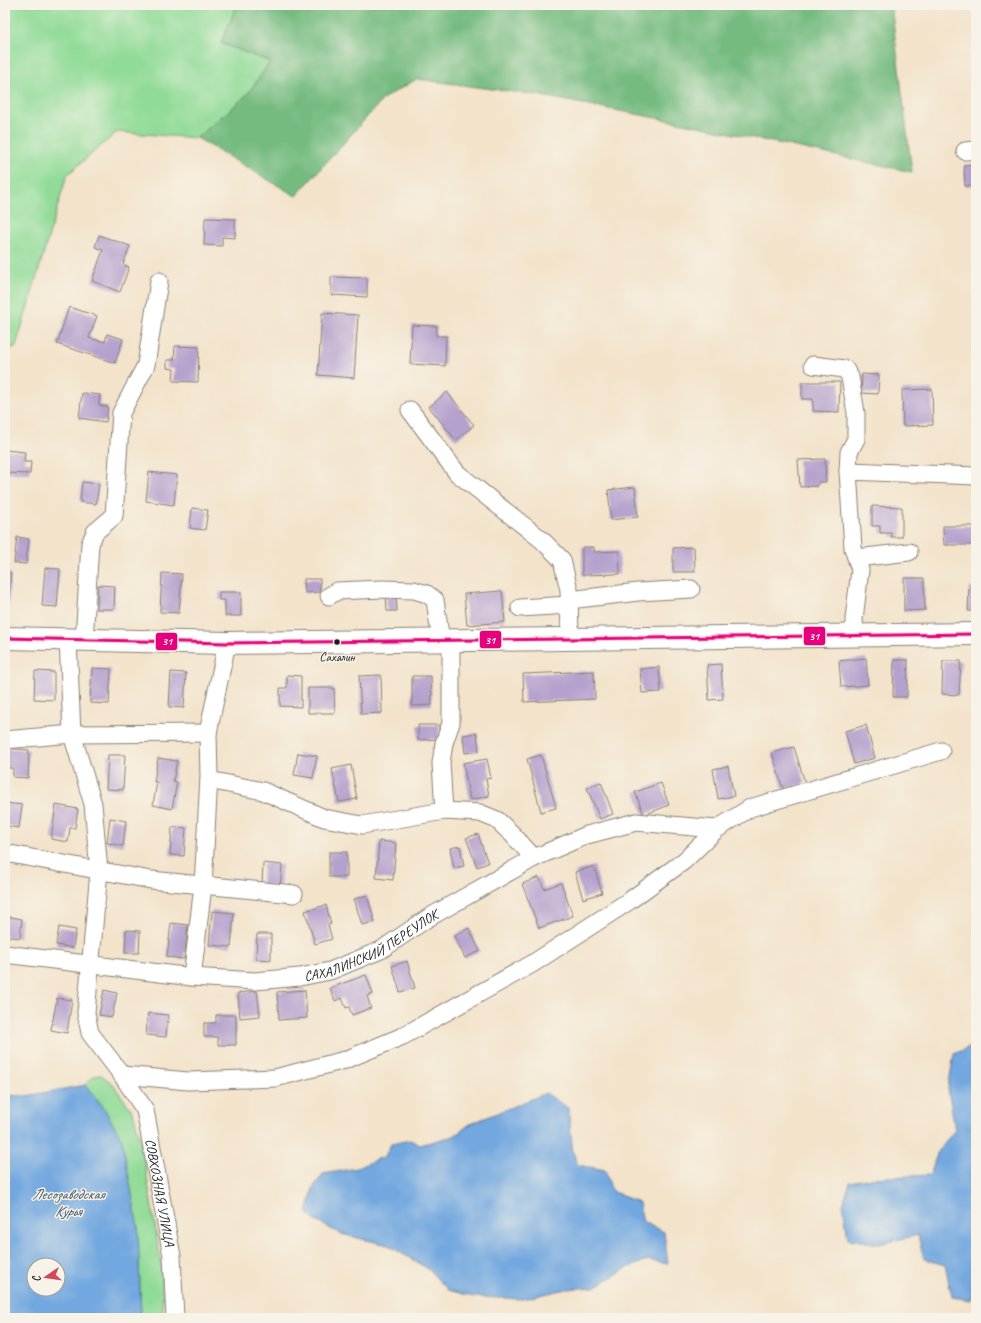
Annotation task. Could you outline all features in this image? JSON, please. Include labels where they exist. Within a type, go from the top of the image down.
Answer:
[{"type":"main road","points":[[5,638],[227,643],[976,634]]},
{"type":"street","name":"СОВХОЗНАЯ УЛИЦА","points":[[159,281],[146,365],[120,413],[114,516],[95,532],[90,544],[76,640],[72,734],[93,804],[99,871],[92,964],[86,1013],[90,1033],[122,1075],[145,1110],[172,1256],[175,1318]]},
{"type":"street","points":[[813,365],[845,369],[850,377],[856,413],[856,439],[849,452],[848,471],[853,548],[860,570],[854,619],[855,635]]},
{"type":"street","points":[[410,410],[457,473],[542,540],[562,560],[568,580],[570,639]]},
{"type":"street","points":[[848,471],[976,476]]},
{"type":"street","points":[[857,558],[909,552]]},
{"type":"street","points":[[329,596],[337,592],[382,589],[414,590],[427,594],[436,600],[446,641],[451,723],[444,743],[441,763],[444,811]]},
{"type":"street","points":[[520,608],[638,592],[691,589]]},
{"type":"street","points":[[192,977],[203,886],[209,780],[208,733],[227,643]]},
{"type":"street","points":[[5,740],[72,734],[208,733]]},
{"type":"street","points":[[122,1075],[188,1081],[275,1078],[345,1060],[403,1036],[532,964],[629,901],[684,861],[717,829],[750,808],[941,751]]},
{"type":"street","points":[[209,780],[263,791],[324,818],[362,825],[444,811],[480,813],[497,820],[534,858]]},
{"type":"street","name":"САХАЛИНСКИЙ ПЕРЕУЛОК","points":[[5,954],[192,977],[255,981],[300,977],[330,971],[381,950],[428,918],[534,858],[587,836],[636,822],[717,829]]},
{"type":"street","points":[[5,853],[151,880],[294,894]]},
{"type":"green space","points":[[5,5],[237,5],[221,43],[270,62],[247,95],[197,138],[117,132],[67,175],[16,346],[5,353]]},
{"type":"green space","points":[[237,5],[891,5],[912,172],[698,126],[537,95],[417,79],[384,98],[296,196],[197,138],[247,95],[270,62],[221,43]]},
{"type":"green space","points":[[101,1075],[112,1083],[133,1112],[143,1153],[162,1269],[163,1318],[141,1318],[138,1227],[85,1085],[94,1076]]},
{"type":"water","points":[[976,1044],[976,1283],[971,1300],[952,1297],[945,1265],[924,1259],[918,1235],[879,1244],[848,1239],[843,1204],[850,1182],[871,1178],[930,1175],[938,1151],[955,1130],[948,1088],[954,1054]]},
{"type":"water","name":"Лесозаводская Курья","points":[[85,1085],[102,1105],[122,1139],[138,1227],[141,1318],[5,1318],[5,1095],[26,1096]]},
{"type":"water","points":[[546,1093],[568,1108],[573,1152],[578,1165],[605,1170],[612,1191],[639,1203],[643,1222],[664,1232],[668,1264],[648,1260],[625,1269],[595,1287],[566,1289],[523,1299],[474,1297],[448,1290],[428,1269],[388,1245],[341,1234],[314,1220],[307,1213],[313,1188],[323,1174],[357,1168],[385,1156],[391,1144],[410,1140],[420,1145],[454,1136],[470,1124]]},
{"type":"building","points":[[976,164],[976,185],[965,186],[964,165]]},
{"type":"building","points":[[205,218],[235,219],[235,238],[222,237],[222,246],[204,245]]},
{"type":"building","points":[[99,235],[130,246],[123,265],[129,267],[120,292],[92,281],[103,250],[95,247]]},
{"type":"building","points":[[331,277],[367,278],[367,297],[331,295]]},
{"type":"building","points":[[69,307],[97,316],[89,338],[105,342],[107,334],[123,339],[115,363],[57,344]]},
{"type":"building","points":[[322,313],[358,315],[354,378],[318,375]]},
{"type":"building","points":[[412,325],[437,326],[436,336],[446,336],[445,366],[410,364]]},
{"type":"building","points":[[175,346],[199,347],[198,382],[173,381],[174,369],[167,368],[167,360],[174,360]]},
{"type":"building","points":[[862,374],[879,375],[878,394],[861,393]]},
{"type":"building","points":[[802,382],[840,382],[839,412],[813,411],[813,399],[802,399]]},
{"type":"building","points":[[932,389],[933,425],[903,426],[902,390]]},
{"type":"building","points":[[447,392],[474,425],[456,440],[429,407]]},
{"type":"building","points":[[82,393],[100,395],[99,405],[108,407],[106,422],[79,418]]},
{"type":"building","points":[[5,450],[25,452],[24,462],[31,462],[30,474],[5,473]]},
{"type":"building","points":[[825,459],[826,482],[818,482],[818,486],[800,487],[798,460]]},
{"type":"building","points":[[149,472],[177,475],[174,505],[146,501]]},
{"type":"building","points":[[82,482],[99,484],[96,504],[80,502]]},
{"type":"building","points":[[635,487],[638,517],[611,520],[608,490]]},
{"type":"building","points":[[872,506],[902,507],[902,537],[891,537],[891,533],[880,533],[880,526],[872,526]]},
{"type":"building","points":[[192,508],[208,510],[205,530],[190,528]]},
{"type":"building","points":[[943,526],[976,526],[976,545],[944,545]]},
{"type":"building","points":[[17,537],[29,539],[26,564],[14,563]]},
{"type":"building","points":[[582,547],[594,547],[594,552],[619,551],[620,574],[582,575]]},
{"type":"building","points":[[694,547],[695,572],[673,572],[673,548]]},
{"type":"building","points":[[45,568],[60,569],[57,607],[42,606]]},
{"type":"building","points":[[5,573],[11,573],[8,606],[5,606]]},
{"type":"building","points":[[162,573],[182,574],[179,613],[160,612]]},
{"type":"building","points":[[904,578],[924,578],[925,610],[904,611]]},
{"type":"building","points":[[304,579],[320,579],[320,592],[305,593]]},
{"type":"building","points":[[98,585],[115,586],[114,609],[97,609]]},
{"type":"building","points":[[969,588],[976,588],[976,611],[968,611]]},
{"type":"building","points":[[502,591],[505,622],[467,625],[464,594]]},
{"type":"building","points":[[219,592],[241,592],[241,616],[225,616],[225,600],[219,600]]},
{"type":"building","points":[[396,594],[397,611],[387,611],[386,595]]},
{"type":"building","points":[[866,658],[868,685],[841,687],[839,661]]},
{"type":"building","points":[[894,660],[908,660],[907,697],[893,697]]},
{"type":"building","points":[[943,661],[961,661],[959,695],[942,694]]},
{"type":"building","points":[[721,664],[723,699],[709,700],[707,665]]},
{"type":"building","points":[[659,667],[661,692],[642,693],[640,669]]},
{"type":"building","points":[[92,668],[111,669],[109,704],[90,703]]},
{"type":"building","points":[[35,671],[54,672],[54,700],[34,699]]},
{"type":"building","points":[[594,671],[595,699],[524,702],[523,674]]},
{"type":"building","points":[[171,672],[186,673],[184,708],[169,707]]},
{"type":"building","points":[[287,675],[301,676],[301,707],[280,706],[280,688],[287,688]]},
{"type":"building","points":[[381,675],[382,713],[361,714],[359,676]]},
{"type":"building","points":[[412,676],[431,676],[432,705],[412,706]]},
{"type":"building","points":[[308,688],[334,688],[335,713],[308,713]]},
{"type":"building","points":[[418,725],[439,725],[439,739],[418,740]]},
{"type":"building","points":[[866,725],[875,758],[854,764],[845,731]]},
{"type":"building","points":[[477,733],[479,751],[465,753],[463,735]]},
{"type":"building","points":[[794,747],[805,783],[783,789],[772,753]]},
{"type":"building","points":[[5,748],[29,750],[28,778],[13,777],[13,768],[5,768]]},
{"type":"building","points":[[298,753],[317,756],[313,778],[294,775]]},
{"type":"building","points":[[108,755],[125,755],[123,790],[106,789]]},
{"type":"building","points":[[541,755],[556,808],[541,812],[527,759]]},
{"type":"building","points":[[158,758],[177,761],[173,781],[177,782],[172,809],[153,805],[157,782],[154,782]]},
{"type":"building","points":[[487,759],[491,778],[486,779],[489,796],[470,800],[463,763]]},
{"type":"building","points":[[351,765],[357,799],[339,802],[332,769]]},
{"type":"building","points":[[728,766],[734,796],[718,799],[713,769]]},
{"type":"building","points":[[601,782],[613,814],[600,819],[587,788]]},
{"type":"building","points":[[661,783],[669,805],[644,815],[635,792]]},
{"type":"building","points":[[6,803],[22,805],[19,828],[5,826]]},
{"type":"building","points":[[56,805],[78,809],[75,828],[70,828],[68,842],[51,839]]},
{"type":"building","points":[[110,818],[126,821],[123,846],[107,843]]},
{"type":"building","points":[[172,827],[186,828],[184,856],[170,855]]},
{"type":"building","points":[[478,834],[488,863],[477,867],[466,838]]},
{"type":"building","points":[[379,841],[396,843],[393,880],[376,878]]},
{"type":"building","points":[[460,846],[464,866],[454,868],[450,848]]},
{"type":"building","points":[[329,852],[347,852],[347,877],[329,877]]},
{"type":"building","points":[[263,863],[282,865],[280,887],[262,885]]},
{"type":"building","points":[[594,866],[602,893],[583,899],[575,872]]},
{"type":"building","points":[[539,877],[544,889],[561,883],[573,916],[539,928],[522,884]]},
{"type":"building","points":[[367,895],[375,922],[362,925],[354,899]]},
{"type":"building","points":[[326,905],[331,924],[328,925],[332,939],[315,944],[305,911]]},
{"type":"building","points":[[212,911],[234,913],[231,947],[209,945]]},
{"type":"building","points":[[5,916],[22,919],[20,938],[5,936]]},
{"type":"building","points":[[171,923],[188,925],[184,959],[167,957]]},
{"type":"building","points":[[59,927],[76,930],[73,948],[56,945]]},
{"type":"building","points":[[469,928],[480,951],[465,958],[454,936]]},
{"type":"building","points":[[126,930],[140,931],[139,953],[125,953]]},
{"type":"building","points":[[257,934],[271,934],[271,960],[256,959]]},
{"type":"building","points":[[407,961],[415,988],[400,992],[392,966]]},
{"type":"building","points":[[366,975],[373,994],[367,996],[371,1008],[352,1015],[349,1007],[346,1008],[342,998],[335,1001],[330,988]]},
{"type":"building","points":[[104,990],[117,993],[112,1017],[99,1015]]},
{"type":"building","points":[[305,990],[307,1018],[279,1020],[277,992]]},
{"type":"building","points":[[257,991],[260,1016],[240,1018],[238,993]]},
{"type":"building","points":[[57,998],[72,1000],[67,1033],[51,1030]]},
{"type":"building","points":[[148,1013],[168,1015],[166,1037],[146,1035]]},
{"type":"building","points":[[216,1015],[236,1015],[236,1045],[218,1045],[218,1037],[204,1037],[204,1023],[216,1023]]},
{"type":"transit line","name":"31","points":[[5,638],[227,643],[976,634]]},
{"type":"place","name":"Сахалин","points":[[337,642]]}]
